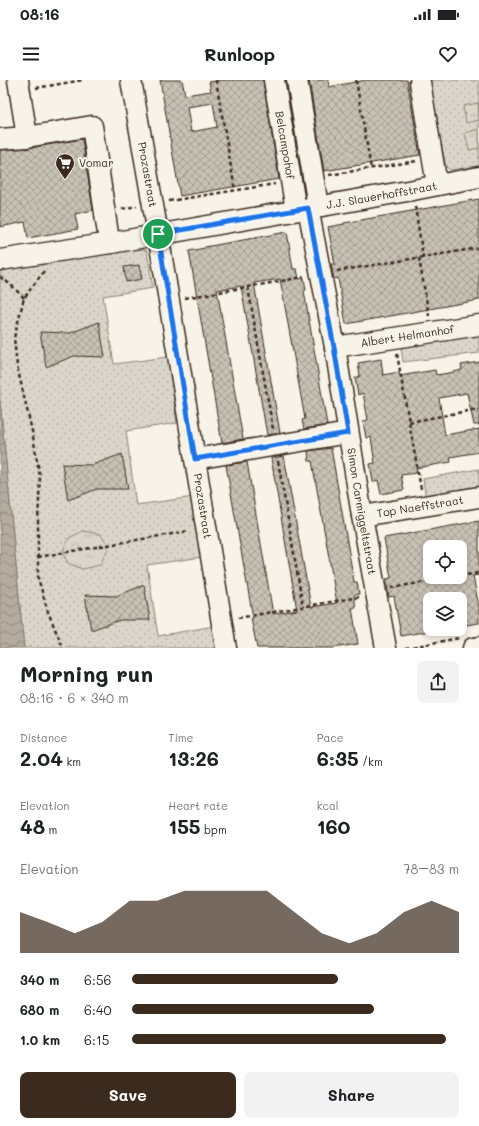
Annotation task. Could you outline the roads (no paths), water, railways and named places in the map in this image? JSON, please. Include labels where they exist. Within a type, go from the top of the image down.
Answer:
[{"type":"street","name":"Prozastraat","points":[[131,80],[158,234],[226,648]]},
{"type":"street","name":"Belcampohof","points":[[274,80],[307,208]]},
{"type":"street","name":"Belcampohof","points":[[297,80],[307,208]]},
{"type":"street","points":[[420,82],[437,185]]},
{"type":"street","points":[[18,86],[27,137]]},
{"type":"street","points":[[0,140],[92,126],[108,234],[111,243]]},
{"type":"street","name":"J.J. Slauerhoffstraat","points":[[0,260],[111,243],[479,177]]},
{"type":"street","name":"Simon Carmiggeltstraat","points":[[307,208],[334,347],[386,648]]},
{"type":"street","name":"Albert Helmanhof","points":[[334,347],[479,325]]},
{"type":"street","points":[[195,459],[348,433]]},
{"type":"street","name":"Top Naeffstraat","points":[[362,516],[479,497]]},
{"type":"water","points":[[0,401],[24,648],[0,648]]},
{"type":"place","name":"Vomar","points":[[65,180]]}]
